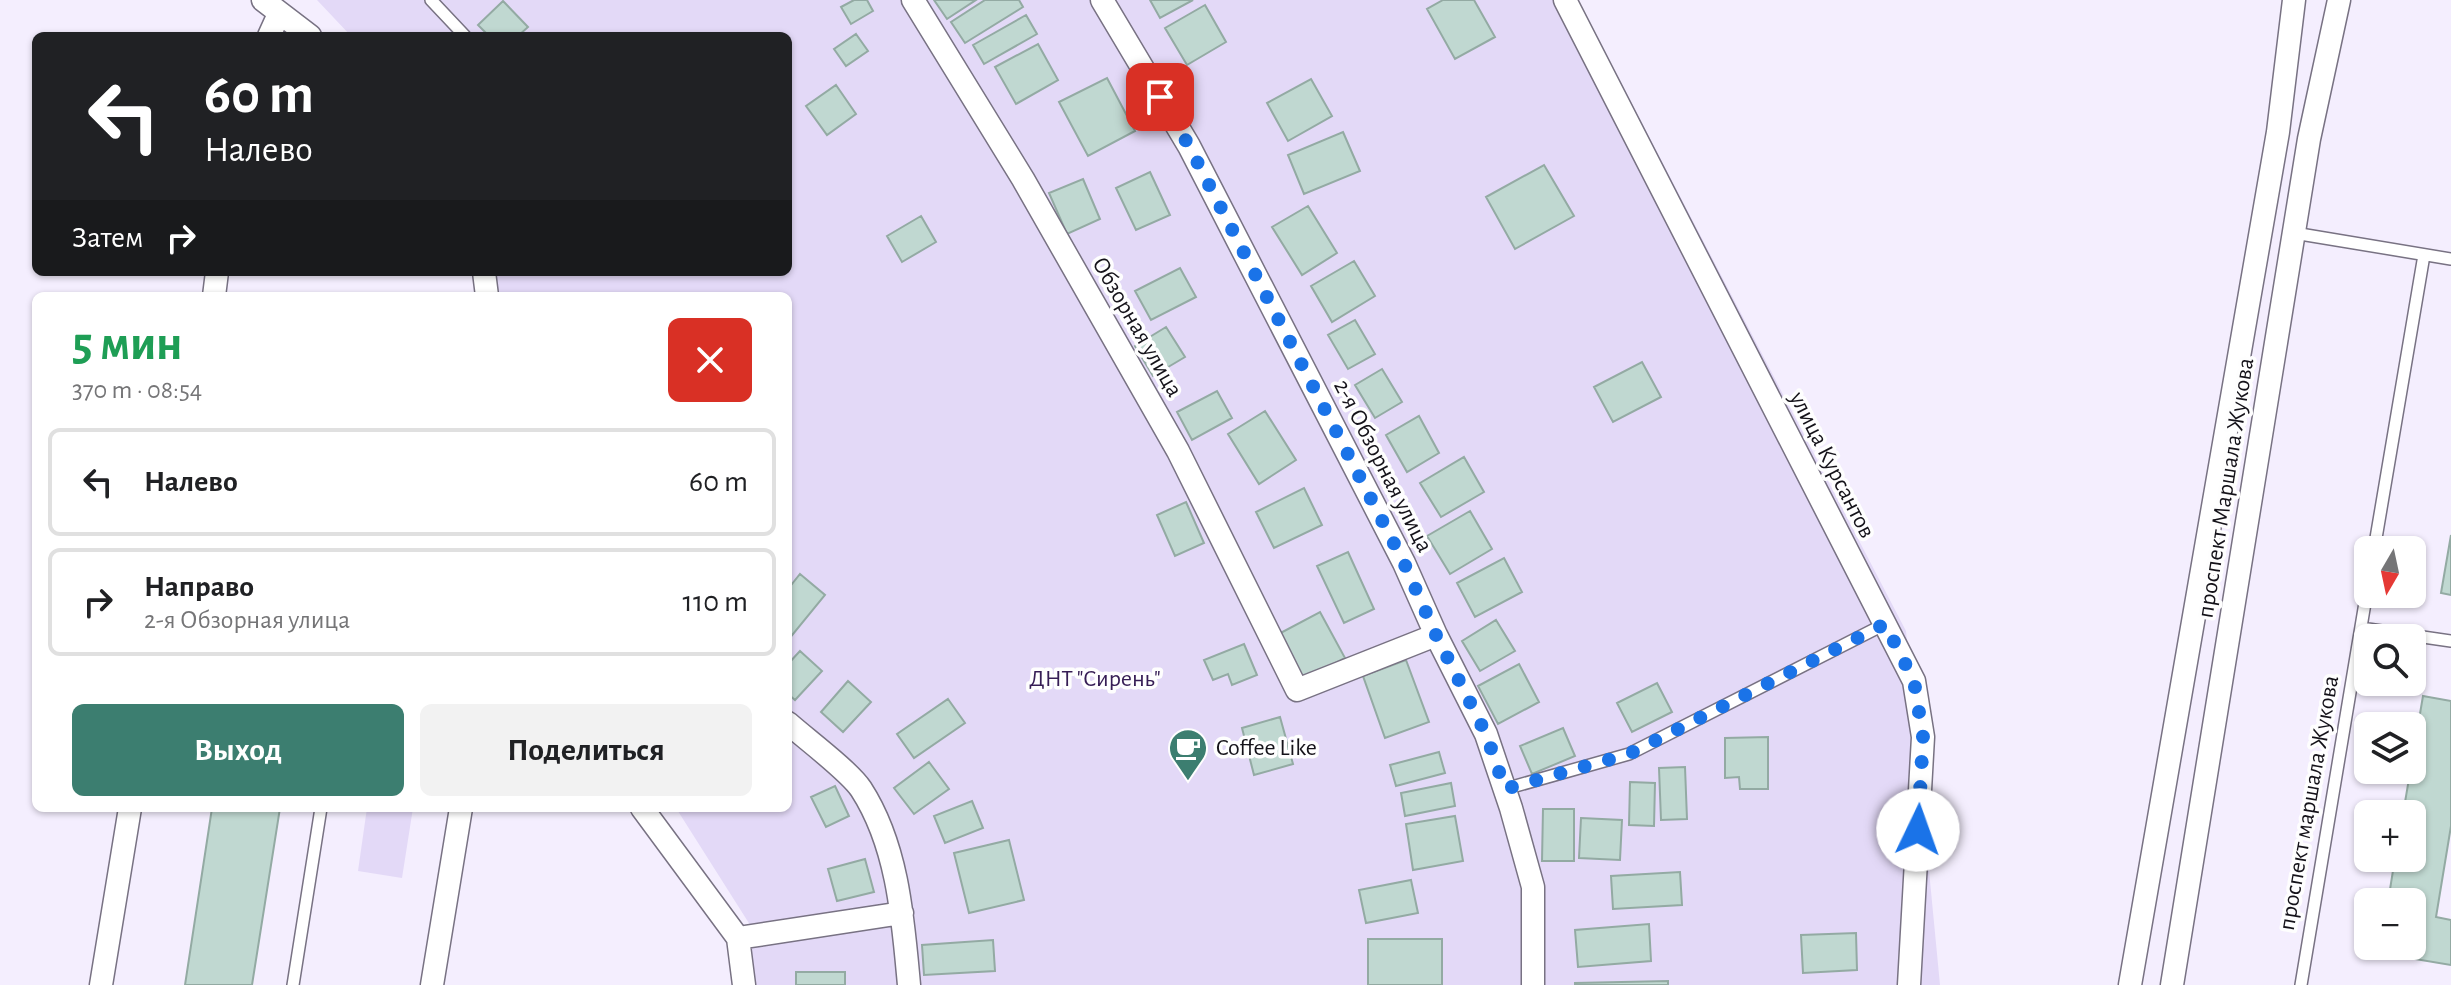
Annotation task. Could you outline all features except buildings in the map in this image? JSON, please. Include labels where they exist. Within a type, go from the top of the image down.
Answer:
[{"type":"street","name":"Обзорная улица","points":[[913,0],[1023,179],[1178,451],[1297,690],[1436,635]]},
{"type":"street","name":"2-я Обзорная улица","points":[[1102,0],[1189,146],[1404,563],[1486,734],[1533,887],[1533,985]]},
{"type":"street","name":"улица Курсантов","points":[[1565,0],[1914,681],[1923,737],[1909,985]]},
{"type":"street","name":"проспект Маршала Жукова","points":[[2130,985],[2278,132],[2294,0]]},
{"type":"street","name":"проспект Маршала Жукова","points":[[2172,985],[2309,139],[2339,0]]},
{"type":"street","points":[[270,32],[276,5],[306,32]]},
{"type":"street","points":[[792,727],[859,787],[882,829],[902,913],[909,985]]},
{"type":"street","points":[[101,985],[129,812]]},
{"type":"street","points":[[432,985],[460,812]]},
{"type":"street","points":[[645,812],[738,938],[744,985]]},
{"type":"street","points":[[738,938],[902,913]]},
{"type":"lane","points":[[431,0],[461,32]]},
{"type":"lane","points":[[2294,233],[2451,259]]},
{"type":"lane","points":[[2376,536],[2424,255]]},
{"type":"lane","points":[[1505,789],[1629,754],[1885,624]]},
{"type":"lane","points":[[2426,637],[2451,641]]},
{"type":"lane","name":"проспект маршала Жукова","points":[[2301,985],[2354,670]]},
{"type":"lane","points":[[293,985],[320,812]]},
{"type":"green space","name":"ДНТ \"Сирень\"","points":[[317,0],[1578,0],[1906,631],[1940,985],[747,985],[752,928],[679,812],[792,812],[792,292],[493,292],[492,276],[792,276],[792,32],[347,32]]},
{"type":"green space","points":[[366,812],[412,812],[402,878],[358,871]]},
{"type":"place","name":"Coffee Like","points":[[1188,782]]},
{"type":"route","points":[[1160,97],[1189,146],[1404,563],[1486,734],[1505,789],[1629,754],[1885,624],[1914,681],[1923,737],[1918,830]]}]
